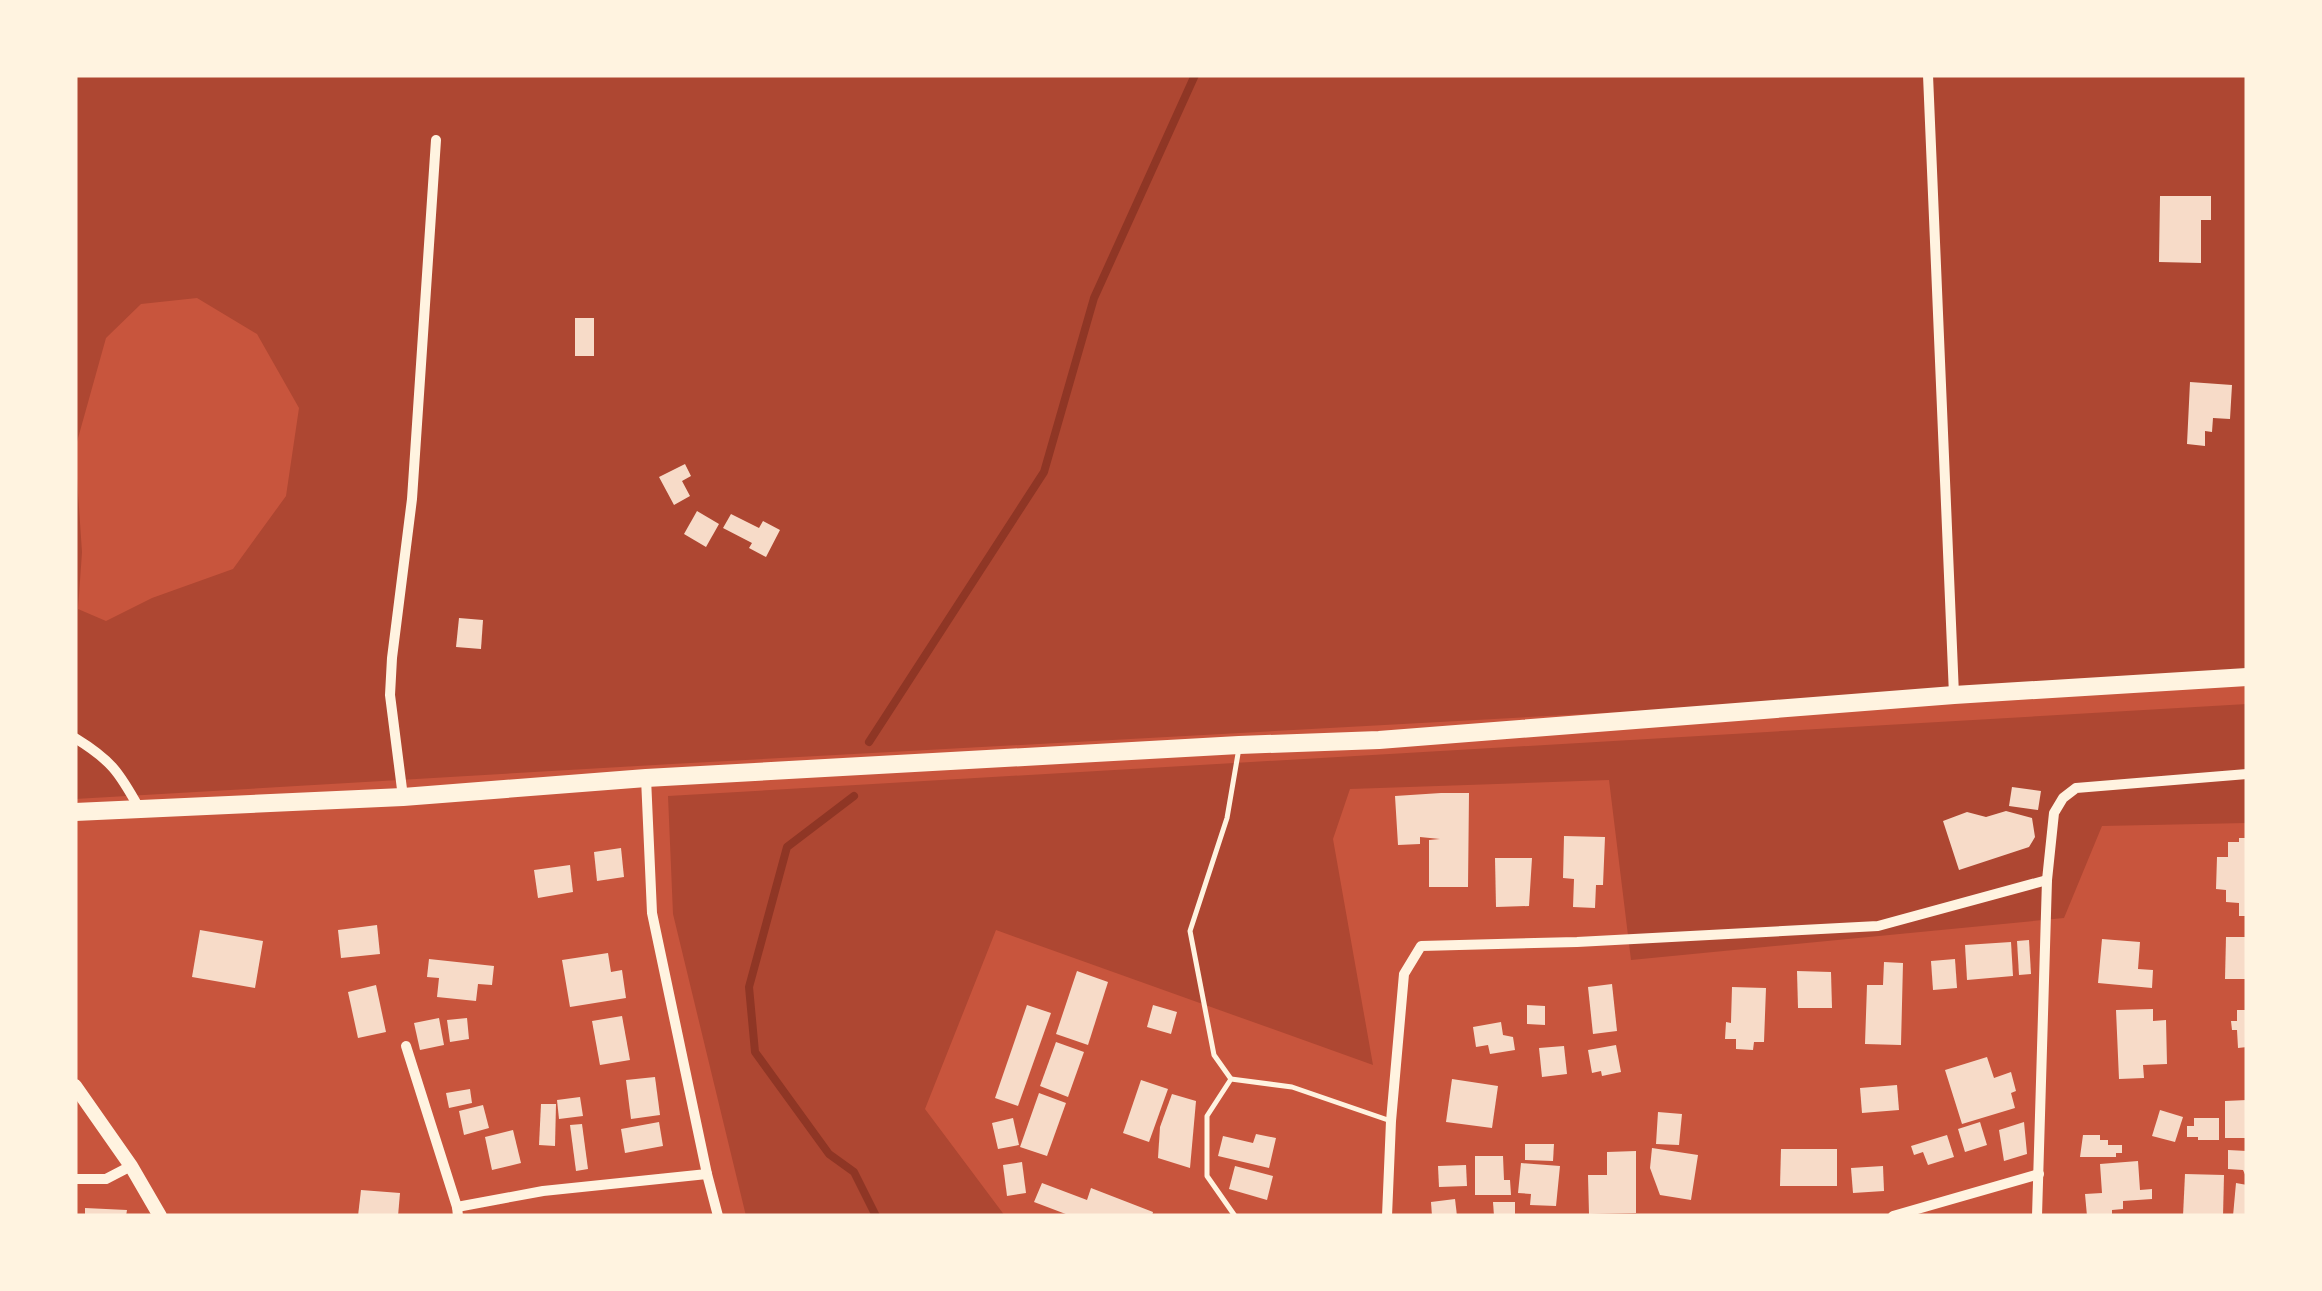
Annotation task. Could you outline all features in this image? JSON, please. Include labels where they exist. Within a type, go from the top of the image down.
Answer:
[{"type":"main road","points":[[75,812],[403,798],[646,778],[1380,740],[1954,694],[2247,677]]},
{"type":"street","points":[[1928,75],[1954,694]]},
{"type":"street","points":[[403,798],[391,676],[412,499],[436,140]]},
{"type":"street","points":[[75,738],[103,756],[123,779],[140,809]]},
{"type":"street","points":[[2037,1216],[2046,880],[2054,813],[2063,798],[2076,788],[2247,774]]},
{"type":"street","points":[[646,778],[652,913],[718,1216]]},
{"type":"street","points":[[1387,1216],[1404,974],[1421,946],[1878,926],[2046,880]]},
{"type":"street","points":[[406,1046],[458,1212],[543,1191],[707,1174]]},
{"type":"street","points":[[75,1086],[131,1166],[160,1216]]},
{"type":"street","points":[[75,1179],[106,1179],[131,1166]]},
{"type":"street","points":[[1892,1216],[2039,1174]]},
{"type":"lane","points":[[1239,745],[1227,818],[1190,931],[1214,1056],[1231,1078],[1292,1086],[1391,1121]]},
{"type":"lane","points":[[1231,1078],[1206,1116],[1207,1176],[1236,1216]]},
{"type":"shaded area","points":[[75,75],[2247,75],[2247,676],[75,799]],"holes":[[[197,298],[257,334],[299,408],[286,496],[233,569],[152,598],[106,621],[78,609],[82,552],[75,449],[106,338],[141,304]]]},
{"type":"shaded area","points":[[2247,704],[2247,823],[2102,826],[2064,918],[1631,960],[1609,780],[1350,789],[1333,839],[1373,1065],[996,930],[925,1109],[1005,1216],[746,1216],[673,914],[668,796]]},
{"type":"building","points":[[2160,196],[2211,196],[2211,220],[2201,220],[2201,263],[2159,262]]},
{"type":"building","points":[[575,318],[594,318],[594,356],[575,356]]},
{"type":"building","points":[[2190,382],[2232,385],[2230,419],[2213,418],[2212,432],[2205,431],[2205,446],[2187,444]]},
{"type":"building","points":[[685,464],[691,476],[682,481],[690,496],[674,505],[659,477]]},
{"type":"building","points":[[697,511],[719,524],[706,547],[684,534]]},
{"type":"building","points":[[731,514],[759,528],[763,521],[780,530],[766,557],[749,548],[752,543],[723,528]]},
{"type":"building","points":[[459,618],[483,620],[481,649],[456,647]]},
{"type":"building","points":[[2012,787],[2041,791],[2038,810],[2009,806]]},
{"type":"building","points":[[1469,793],[1468,887],[1429,887],[1429,840],[1440,839],[1420,837],[1420,844],[1398,845],[1395,796]]},
{"type":"building","points":[[2006,811],[2032,818],[2035,837],[2029,847],[1959,870],[1943,821],[1967,812],[1986,817]]},
{"type":"building","points":[[1564,836],[1605,837],[1603,885],[1596,885],[1595,908],[1573,907],[1574,879],[1563,878]]},
{"type":"building","points":[[2239,838],[2247,838],[2247,916],[2239,916],[2239,903],[2226,902],[2226,890],[2216,889],[2217,857],[2228,857],[2228,842],[2239,842]]},
{"type":"building","points":[[621,848],[624,877],[597,881],[594,852]]},
{"type":"building","points":[[1495,858],[1532,858],[1529,906],[1496,907]]},
{"type":"building","points":[[570,865],[573,892],[538,898],[534,870]]},
{"type":"building","points":[[377,925],[380,954],[341,958],[338,930]]},
{"type":"building","points":[[200,930],[263,941],[255,988],[192,977]]},
{"type":"building","points":[[2226,937],[2247,937],[2247,979],[2225,979]]},
{"type":"building","points":[[2102,939],[2140,942],[2138,969],[2153,970],[2152,988],[2098,983]]},
{"type":"building","points":[[2029,940],[2031,974],[2019,975],[2017,941]]},
{"type":"building","points":[[2011,942],[2013,976],[1967,980],[1965,945]]},
{"type":"building","points":[[608,953],[611,972],[622,970],[626,998],[570,1007],[562,960]]},
{"type":"building","points":[[429,959],[494,966],[492,985],[478,984],[476,1001],[437,997],[439,978],[427,977]]},
{"type":"building","points":[[1955,959],[1957,988],[1933,990],[1931,961]]},
{"type":"building","points":[[1884,962],[1903,963],[1901,1045],[1865,1044],[1867,985],[1883,985]]},
{"type":"building","points":[[1077,971],[1108,982],[1088,1045],[1056,1034]]},
{"type":"building","points":[[1797,971],[1831,972],[1832,1008],[1798,1008]]},
{"type":"building","points":[[1612,984],[1617,1031],[1593,1034],[1588,987]]},
{"type":"building","points":[[376,985],[386,1032],[358,1038],[348,992]]},
{"type":"building","points":[[1732,987],[1766,988],[1764,1042],[1754,1042],[1753,1050],[1736,1049],[1736,1039],[1725,1039],[1726,1022],[1731,1023]]},
{"type":"building","points":[[1027,1005],[1051,1013],[1018,1106],[995,1098]]},
{"type":"building","points":[[1153,1005],[1177,1012],[1171,1034],[1147,1027]]},
{"type":"building","points":[[1527,1005],[1545,1006],[1545,1025],[1527,1024]]},
{"type":"building","points":[[2153,1009],[2153,1021],[2166,1020],[2167,1064],[2143,1065],[2144,1078],[2119,1079],[2116,1010]]},
{"type":"building","points":[[2237,1010],[2247,1010],[2247,1047],[2238,1048],[2237,1030],[2232,1030],[2231,1021],[2237,1021]]},
{"type":"building","points":[[622,1016],[630,1060],[600,1065],[592,1021]]},
{"type":"building","points":[[439,1018],[444,1045],[420,1050],[414,1023]]},
{"type":"building","points":[[467,1018],[469,1039],[450,1042],[447,1020]]},
{"type":"building","points":[[1501,1022],[1503,1035],[1513,1037],[1515,1050],[1490,1054],[1488,1045],[1476,1047],[1473,1027]]},
{"type":"building","points":[[1056,1042],[1084,1052],[1068,1097],[1040,1086]]},
{"type":"building","points":[[1616,1045],[1621,1072],[1602,1076],[1601,1071],[1592,1073],[1588,1050]]},
{"type":"building","points":[[1564,1046],[1567,1074],[1542,1077],[1539,1048]]},
{"type":"building","points":[[1987,1057],[1994,1078],[2011,1072],[2015,1108],[1962,1124],[1945,1070]]},
{"type":"building","points":[[655,1077],[660,1115],[631,1119],[626,1080]]},
{"type":"building","points":[[1452,1079],[1498,1086],[1492,1128],[1446,1122]]},
{"type":"building","points":[[1141,1080],[1168,1089],[1149,1142],[1123,1133]]},
{"type":"building","points":[[1897,1085],[1899,1110],[1862,1113],[1860,1088]]},
{"type":"building","points":[[470,1089],[472,1103],[449,1108],[446,1093]]},
{"type":"building","points":[[1039,1093],[1066,1103],[1047,1156],[1020,1147]]},
{"type":"building","points":[[1172,1094],[1196,1101],[1190,1168],[1158,1158],[1160,1127]]},
{"type":"building","points":[[580,1097],[583,1116],[559,1119],[557,1100]]},
{"type":"building","points":[[2247,1100],[2247,1138],[2225,1138],[2225,1101]]},
{"type":"building","points":[[541,1104],[556,1104],[555,1146],[539,1145]]},
{"type":"building","points":[[483,1105],[489,1128],[464,1135],[459,1111]]},
{"type":"building","points":[[2160,1110],[2183,1117],[2175,1142],[2152,1136]]},
{"type":"building","points":[[1658,1112],[1682,1114],[1679,1145],[1656,1144]]},
{"type":"building","points":[[1013,1118],[1019,1145],[998,1149],[992,1123]]},
{"type":"building","points":[[2194,1118],[2219,1118],[2219,1140],[2187,1137],[2187,1126],[2194,1126]]},
{"type":"building","points":[[659,1122],[663,1146],[625,1153],[621,1129]]},
{"type":"building","points":[[1980,1122],[1987,1145],[1965,1152],[1958,1129]]},
{"type":"building","points":[[2024,1122],[2027,1154],[2004,1161],[1999,1130]]},
{"type":"building","points":[[582,1124],[588,1169],[576,1171],[570,1125]]},
{"type":"building","points":[[513,1130],[521,1163],[492,1170],[485,1137]]},
{"type":"building","points":[[1256,1134],[1276,1138],[1269,1168],[1218,1156],[1223,1136],[1253,1143]]},
{"type":"building","points":[[1947,1135],[1954,1157],[1928,1165],[1923,1152],[1914,1155],[1911,1146]]},
{"type":"building","points":[[2083,1135],[2100,1135],[2100,1140],[2108,1140],[2108,1145],[2122,1145],[2122,1153],[2116,1153],[2116,1157],[2080,1157]]},
{"type":"building","points":[[1525,1144],[1554,1144],[1553,1161],[1525,1160]]},
{"type":"building","points":[[1652,1148],[1698,1155],[1691,1200],[1660,1195],[1650,1168]]},
{"type":"building","points":[[1781,1149],[1837,1149],[1837,1186],[1780,1186]]},
{"type":"building","points":[[2228,1150],[2247,1151],[2247,1179],[2243,1170],[2228,1169]]},
{"type":"building","points":[[1636,1151],[1636,1213],[1589,1214],[1588,1175],[1607,1175],[1607,1152]]},
{"type":"building","points":[[1475,1156],[1503,1156],[1504,1180],[1510,1180],[1511,1195],[1475,1195]]},
{"type":"building","points":[[2138,1161],[2140,1190],[2152,1189],[2152,1199],[2123,1201],[2123,1209],[2112,1210],[2112,1216],[2087,1216],[2085,1194],[2102,1193],[2100,1164]]},
{"type":"building","points":[[1022,1162],[1026,1193],[1007,1196],[1003,1165]]},
{"type":"building","points":[[1521,1163],[1560,1166],[1556,1206],[1530,1205],[1531,1194],[1518,1193]]},
{"type":"building","points":[[1466,1165],[1467,1186],[1439,1187],[1438,1166]]},
{"type":"building","points":[[1235,1166],[1273,1176],[1267,1200],[1229,1189]]},
{"type":"building","points":[[1883,1166],[1884,1191],[1853,1193],[1851,1168]]},
{"type":"building","points":[[2185,1174],[2224,1175],[2223,1216],[2183,1216]]},
{"type":"building","points":[[1042,1183],[1087,1200],[1091,1188],[1153,1212],[1152,1216],[1071,1216],[1034,1202]]},
{"type":"building","points":[[2236,1183],[2247,1185],[2247,1216],[2233,1216]]},
{"type":"building","points":[[361,1190],[400,1193],[398,1216],[358,1216]]},
{"type":"building","points":[[1455,1199],[1457,1216],[1432,1216],[1431,1202]]},
{"type":"building","points":[[1493,1202],[1515,1202],[1515,1216],[1494,1216]]},
{"type":"building","points":[[85,1208],[127,1210],[126,1216],[85,1216]]},
{"type":"waterway","points":[[869,742],[1044,472],[1094,298],[1195,75]]},
{"type":"waterway","points":[[854,796],[787,847],[749,987],[755,1052],[829,1154],[854,1172],[876,1216]]}]
